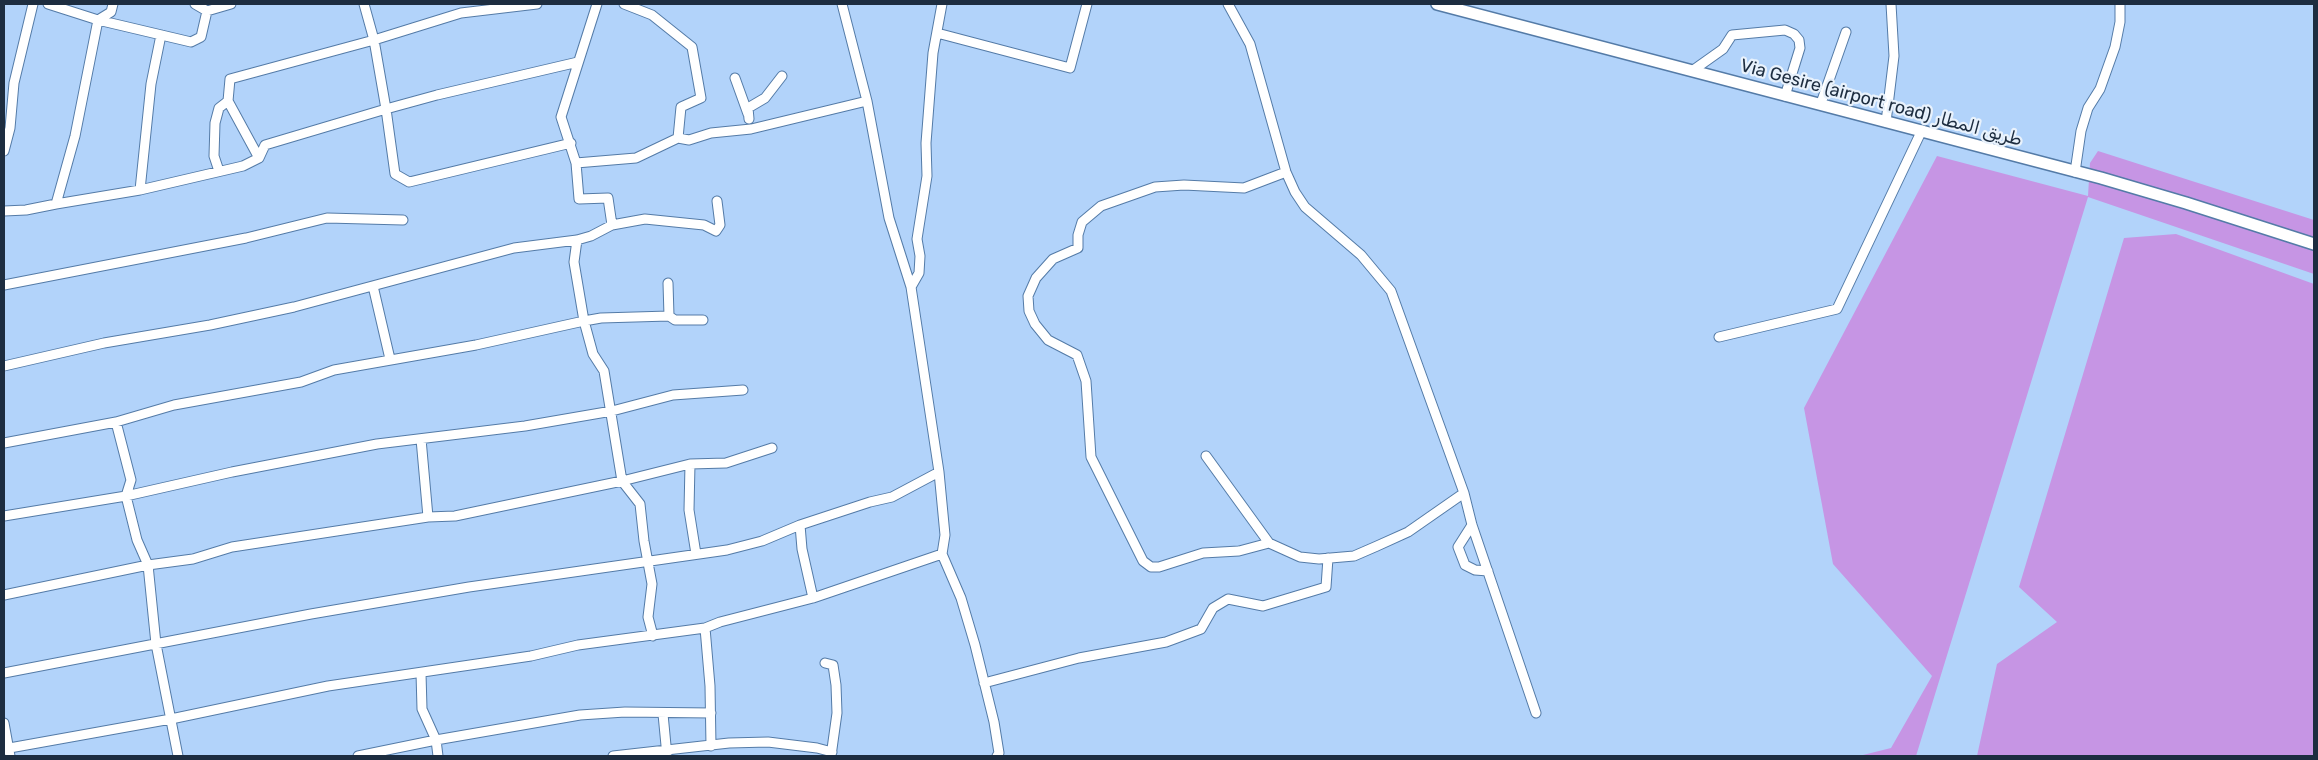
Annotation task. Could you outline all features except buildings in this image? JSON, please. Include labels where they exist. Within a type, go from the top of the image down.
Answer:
[{"type":"main road","name":"Via Gesire (airport road) طريق المطار","points":[[1437,4],[1785,96],[1922,130],[2186,203],[2314,244]]},
{"type":"street","points":[[4,151],[10,128],[14,83],[33,4]]},
{"type":"street","points":[[48,4],[98,20],[191,42],[201,37],[207,11]]},
{"type":"street","points":[[56,204],[75,136],[98,20],[111,12],[113,4]]},
{"type":"street","points":[[195,4],[207,11],[231,4]]},
{"type":"street","points":[[364,4],[374,40],[395,174],[409,182],[571,143]]},
{"type":"street","points":[[259,158],[228,101],[230,79],[374,40],[460,8],[537,4]]},
{"type":"street","points":[[597,4],[561,117],[576,163],[579,199],[608,198],[612,226]]},
{"type":"street","points":[[624,4],[652,15],[692,47],[700,98],[681,107],[678,138]]},
{"type":"street","points":[[842,4],[867,101],[889,218],[911,287],[939,472],[945,535],[942,554],[961,598],[996,730],[999,753],[997,756]]},
{"type":"street","points":[[911,287],[919,272],[920,256],[917,239],[927,176],[926,143],[933,53],[942,4]]},
{"type":"street","points":[[937,32],[1070,68],[1086,4]]},
{"type":"street","points":[[1228,4],[1250,44],[1286,172],[1295,192],[1305,207],[1361,255],[1391,291],[1464,493],[1472,525],[1536,713]]},
{"type":"street","points":[[1886,122],[1894,56],[1891,4]]},
{"type":"street","points":[[2075,172],[2088,108],[2100,89],[2115,47],[2120,22],[2120,4]]},
{"type":"street","points":[[1692,71],[1723,49],[1732,34],[1785,30],[1794,34],[1799,40],[1800,48],[1785,96]]},
{"type":"street","points":[[1821,104],[1846,32]]},
{"type":"street","points":[[140,190],[151,84],[161,35]]},
{"type":"street","points":[[4,212],[26,210],[140,190],[243,166],[259,158],[265,145],[437,95],[578,62]]},
{"type":"street","points":[[751,129],[748,108],[765,98],[782,76]]},
{"type":"street","points":[[735,78],[749,119]]},
{"type":"street","points":[[219,171],[214,156],[215,123],[219,108],[228,101]]},
{"type":"street","points":[[576,163],[636,158],[678,138],[689,140],[711,133],[751,129],[867,101]]},
{"type":"street","points":[[1719,337],[1837,309],[1922,130]]},
{"type":"street","points":[[1269,542],[1239,551],[1203,553],[1158,567],[1151,566],[1143,561],[1092,457],[1086,381],[1078,355],[1048,340],[1035,324],[1029,311],[1028,296],[1036,278],[1053,260],[1078,248],[1078,235],[1082,222],[1101,206],[1155,187],[1184,185],[1244,188],[1286,172]]},
{"type":"street","points":[[4,366],[104,343],[210,325],[294,307],[514,248],[577,240],[612,226],[645,219],[704,225],[716,231],[720,225],[717,201]]},
{"type":"street","points":[[4,285],[236,240],[327,218],[403,220]]},
{"type":"street","points":[[577,240],[574,262],[584,321],[592,354],[604,370],[622,482],[640,504],[647,562],[652,584],[648,617],[653,636]]},
{"type":"street","points":[[668,283],[670,316]]},
{"type":"street","points":[[373,286],[390,359]]},
{"type":"street","points":[[4,443],[116,422],[174,405],[301,382],[334,370],[476,345],[601,318],[670,316],[675,320],[703,320]]},
{"type":"street","points":[[4,516],[126,496],[232,472],[378,444],[526,426],[612,411],[673,395],[742,390]]},
{"type":"street","points":[[116,422],[131,480],[126,496],[137,540],[148,565],[156,644],[178,756]]},
{"type":"street","points":[[422,439],[428,517]]},
{"type":"street","points":[[4,595],[148,565],[193,559],[232,547],[428,517],[455,516],[622,482],[690,464],[726,463],[772,448]]},
{"type":"street","points":[[1206,456],[1269,542],[1300,557],[1328,558],[1354,556],[1408,532],[1464,493]]},
{"type":"street","points":[[690,464],[689,510],[696,554]]},
{"type":"street","points":[[4,673],[469,587],[727,550],[762,541],[800,525],[870,502],[892,497],[939,472]]},
{"type":"street","points":[[800,525],[802,548],[813,598]]},
{"type":"street","points":[[1472,525],[1458,548],[1465,565],[1475,570],[1488,571]]},
{"type":"street","points":[[4,723],[7,751],[328,686],[421,674],[548,653],[578,645],[705,628],[720,622],[813,598],[942,554]]},
{"type":"street","points":[[984,683],[1079,658],[1166,642],[1201,630],[1213,608],[1228,599],[1263,606],[1326,587],[1328,558]]},
{"type":"street","points":[[705,628],[711,746]]},
{"type":"street","points":[[612,756],[666,753],[711,746],[768,742],[817,748],[832,754],[837,713],[836,685],[833,665],[825,663]]},
{"type":"street","points":[[421,674],[422,709],[436,740],[438,756]]},
{"type":"street","points":[[358,756],[436,740],[580,715],[625,712],[663,714],[710,713]]},
{"type":"street","points":[[663,714],[666,753]]},
{"type":"shaded area","points":[[2098,151],[2314,220],[2314,274],[2088,197],[1916,756],[1859,756],[1891,748],[1932,676],[1833,564],[1804,408],[1937,156],[2088,196],[2090,163]]},
{"type":"shaded area","points":[[2176,234],[2314,284],[2314,756],[1977,756],[1997,664],[2057,622],[2019,587],[2124,238]]}]
